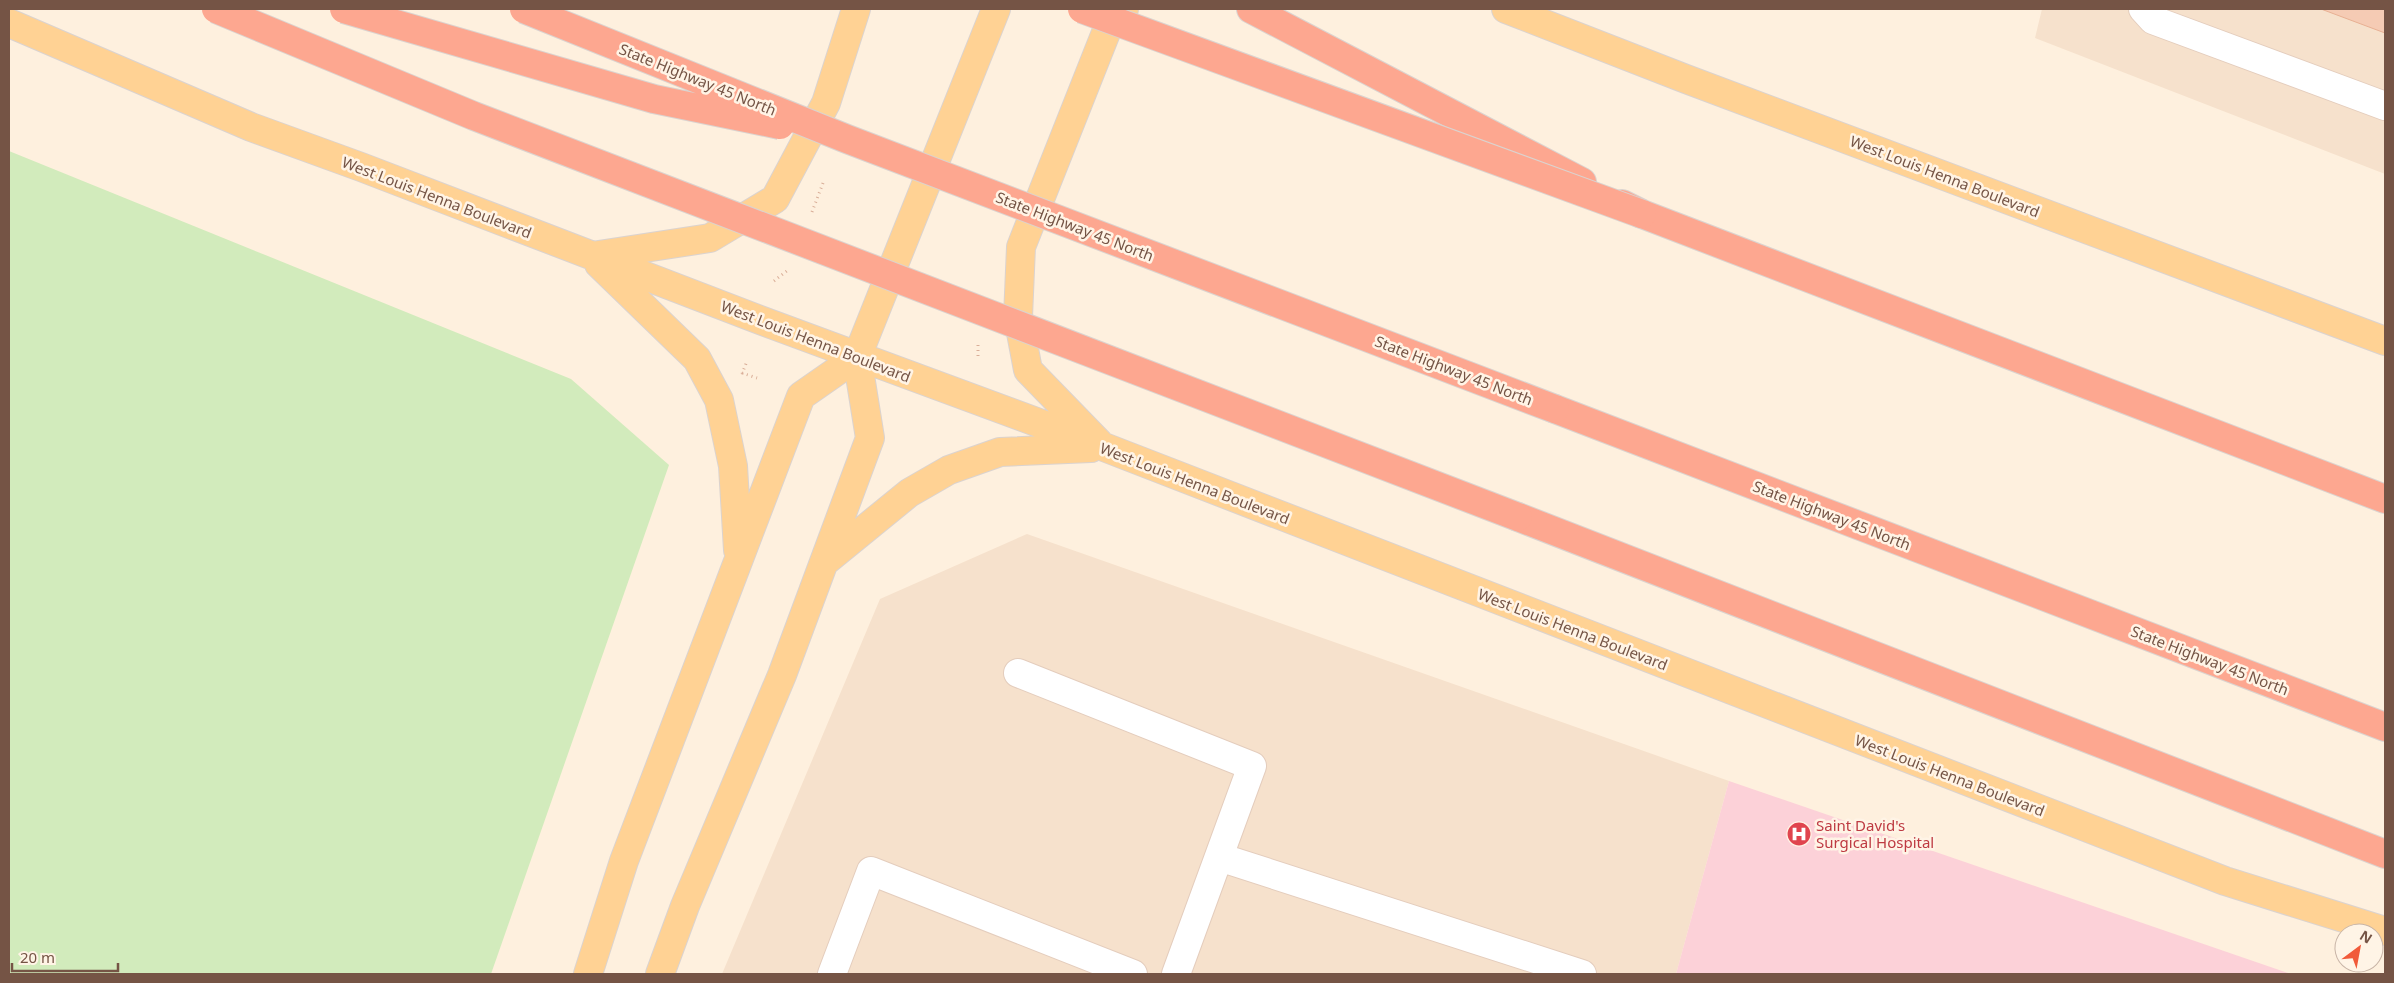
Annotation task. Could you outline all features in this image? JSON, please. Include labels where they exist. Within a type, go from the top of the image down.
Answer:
[{"type":"highway","points":[[216,9],[484,120],[1518,517],[2385,854]]},
{"type":"highway","points":[[344,9],[654,99],[847,139]]},
{"type":"highway","name":"State Highway 45 North","points":[[524,9],[847,139],[2385,727]]},
{"type":"highway","points":[[1082,9],[1642,214],[2385,499]]},
{"type":"highway","points":[[1252,9],[1642,214]]},
{"type":"main road","points":[[591,256],[710,238],[775,199],[826,103],[856,9]]},
{"type":"main road","points":[[660,974],[685,906],[782,675],[826,561],[870,438],[857,357],[996,9]]},
{"type":"main road","points":[[1104,447],[1028,370],[1018,317],[1021,247],[1109,25],[1124,9]]},
{"type":"main road","name":"West Louis Henna Boulevard","points":[[1506,9],[1695,83],[2385,341]]},
{"type":"main road","name":"West Louis Henna Boulevard","points":[[9,23],[251,127],[361,167],[857,357],[1104,447],[2225,881],[2385,931]]},
{"type":"main road","points":[[591,256],[697,359],[719,400],[733,466],[739,559]]},
{"type":"main road","points":[[588,974],[624,861],[801,396],[857,357]]},
{"type":"main road","points":[[826,561],[909,493],[949,470],[1000,452],[1104,447]]},
{"type":"lane","points":[[2143,9],[2153,20],[2385,106]]},
{"type":"lane","points":[[1018,673],[1252,766],[1176,974]]},
{"type":"lane","points":[[1219,857],[1582,974]]},
{"type":"lane","points":[[832,974],[871,871],[1133,974]]},
{"type":"path","points":[[740,378],[747,361]]},
{"type":"path","points":[[742,373],[758,378]]},
{"type":"shaded area","points":[[2042,9],[2385,9],[2385,174],[2035,38]]},
{"type":"shaded area","points":[[1027,534],[1729,781],[1676,974],[722,974],[880,599]]},
{"type":"shaded area","name":"Saint David's Surgical Hospital","points":[[1729,781],[2291,974],[1676,974]]},
{"type":"green space","points":[[9,151],[571,379],[669,465],[491,974],[9,974]]},
{"type":"building","points":[[2321,9],[2385,9],[2385,33]]},
{"type":"place","name":"Saint David's Surgical Hospital","points":[[1799,834]]}]
